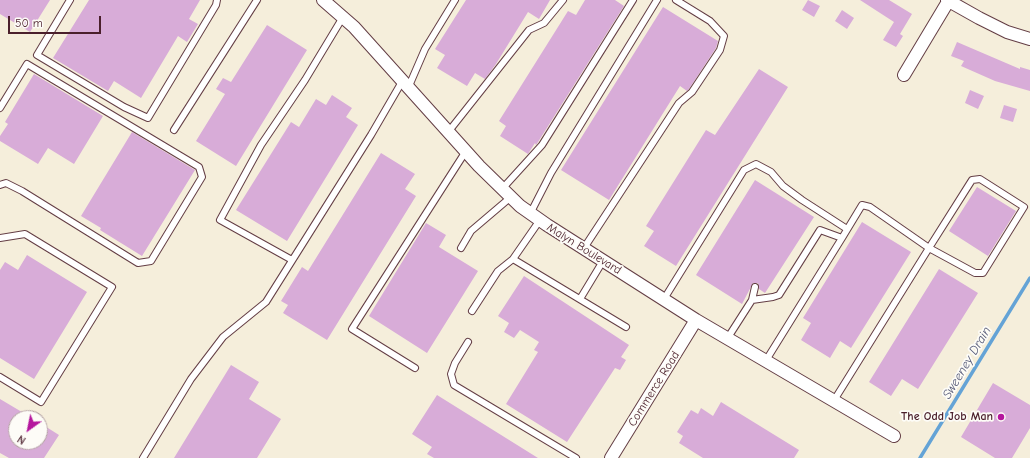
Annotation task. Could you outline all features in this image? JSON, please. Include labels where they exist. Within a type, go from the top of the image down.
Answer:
[{"type":"street","name":"Malyn Boulevard","points":[[323,0],[343,17],[406,83],[502,189],[535,217],[727,339],[833,402],[894,436]]},
{"type":"street","points":[[904,75],[948,0],[1007,32],[1030,39]]},
{"type":"street","name":"Commerce Road","points":[[611,458],[696,320]]},
{"type":"lane","points":[[70,0],[37,56],[124,107],[148,118],[216,5],[216,0]]},
{"type":"lane","points":[[174,130],[256,0]]},
{"type":"lane","points":[[143,458],[191,379],[223,337],[266,302],[371,135],[406,83],[455,0]]},
{"type":"lane","points":[[449,131],[530,30],[544,23],[563,0]]},
{"type":"lane","points":[[502,189],[542,145],[633,0]]},
{"type":"lane","points":[[472,311],[498,271],[513,259],[535,217],[551,173],[657,0]]},
{"type":"lane","points":[[584,248],[679,103],[692,92],[720,50],[724,36],[710,21],[676,0]]},
{"type":"lane","points":[[292,260],[220,220],[261,145],[305,80],[343,17]]},
{"type":"lane","points":[[0,108],[27,64],[199,167],[202,176],[151,261],[138,263],[22,191],[6,183],[0,185]]},
{"type":"lane","points":[[415,368],[352,329],[466,151]]},
{"type":"lane","points":[[664,299],[744,170],[756,164],[771,172],[800,203],[847,229]]},
{"type":"lane","points":[[766,362],[862,205],[870,206],[929,248],[975,273],[983,273],[1024,207],[980,179],[972,180],[929,248],[833,402]]},
{"type":"lane","points":[[461,248],[471,231],[511,198]]},
{"type":"lane","points":[[752,300],[779,295],[820,230],[842,238]]},
{"type":"lane","points":[[0,238],[25,234],[112,287],[41,402],[0,377]]},
{"type":"lane","points":[[513,259],[626,327]]},
{"type":"lane","points":[[580,299],[603,261]]},
{"type":"lane","points":[[727,339],[752,300],[755,287]]},
{"type":"lane","points":[[468,342],[454,364],[451,374],[454,385],[576,458]]},
{"type":"building","points":[[0,0],[50,0],[30,32],[0,14]]},
{"type":"building","points":[[89,0],[200,0],[189,19],[198,24],[187,42],[178,36],[141,98],[114,81],[108,91],[53,58]]},
{"type":"building","points":[[466,0],[550,0],[539,19],[528,12],[485,79],[475,73],[467,86],[437,68],[445,55],[435,49]]},
{"type":"building","points":[[585,0],[615,0],[624,6],[538,142],[536,145],[535,143],[528,154],[500,136],[506,126],[499,121],[568,11],[576,15]]},
{"type":"building","points":[[808,0],[820,6],[814,17],[802,10]]},
{"type":"building","points":[[860,0],[889,0],[912,14],[900,34],[903,36],[896,47],[883,40],[894,22]]},
{"type":"building","points":[[663,7],[718,41],[716,48],[689,89],[687,91],[680,86],[609,200],[561,170]]},
{"type":"building","points":[[842,10],[854,18],[847,29],[835,21]]},
{"type":"building","points":[[267,25],[307,50],[236,166],[196,141],[225,94],[216,89],[223,78],[231,82]]},
{"type":"building","points":[[957,42],[1020,69],[1020,67],[1030,70],[1030,91],[995,81],[961,66],[964,61],[951,56]]},
{"type":"building","points":[[759,69],[788,87],[676,266],[644,246],[654,231],[646,226],[706,130],[715,135]]},
{"type":"building","points":[[34,74],[103,116],[74,164],[48,148],[38,164],[0,141],[0,136],[8,124],[5,122]]},
{"type":"building","points":[[970,90],[984,96],[978,109],[965,103]]},
{"type":"building","points":[[332,95],[352,108],[346,117],[358,125],[287,241],[236,210],[291,122],[299,127],[316,99],[326,105]]},
{"type":"building","points":[[1004,105],[1017,109],[1013,122],[1000,118]]},
{"type":"building","points":[[132,132],[195,170],[142,256],[100,230],[101,228],[81,216]]},
{"type":"building","points":[[381,153],[415,174],[405,189],[416,196],[327,340],[283,313],[288,305],[281,301],[302,267],[308,271]]},
{"type":"building","points":[[755,180],[814,217],[765,293],[759,289],[758,283],[753,283],[742,304],[696,275]]},
{"type":"building","points":[[977,187],[1016,211],[988,256],[949,231]]},
{"type":"building","points":[[862,222],[911,252],[851,348],[840,341],[830,358],[801,340],[811,323],[803,318]]},
{"type":"building","points":[[426,223],[446,235],[439,247],[478,271],[427,353],[369,316]]},
{"type":"building","points":[[27,255],[87,292],[34,379],[0,358],[0,270],[5,262],[18,270]]},
{"type":"building","points":[[939,269],[978,293],[918,389],[902,379],[891,396],[869,382]]},
{"type":"building","points":[[524,276],[629,345],[621,357],[626,360],[620,370],[615,368],[567,442],[506,404],[538,352],[534,350],[539,342],[520,330],[514,338],[504,332],[509,323],[498,316]]},
{"type":"building","points":[[231,365],[259,382],[249,399],[281,419],[257,458],[174,458]]},
{"type":"building","name":"The Odd Job Man","points":[[993,383],[1030,405],[1030,428],[1012,458],[995,458],[961,437]]},
{"type":"building","points":[[437,395],[538,458],[434,458],[427,454],[432,447],[412,434]]},
{"type":"building","points":[[0,399],[19,410],[8,410],[8,450],[48,450],[48,428],[59,435],[44,458],[9,458],[0,453]]},
{"type":"building","points":[[721,402],[799,450],[794,458],[703,458],[679,443],[683,436],[677,432],[691,410],[698,414],[701,408],[713,416]]},
{"type":"waterway","name":"Sweeney Drain","points":[[920,458],[1030,278]]},
{"type":"place","name":"The Odd Job Man","points":[[1001,417]]}]
